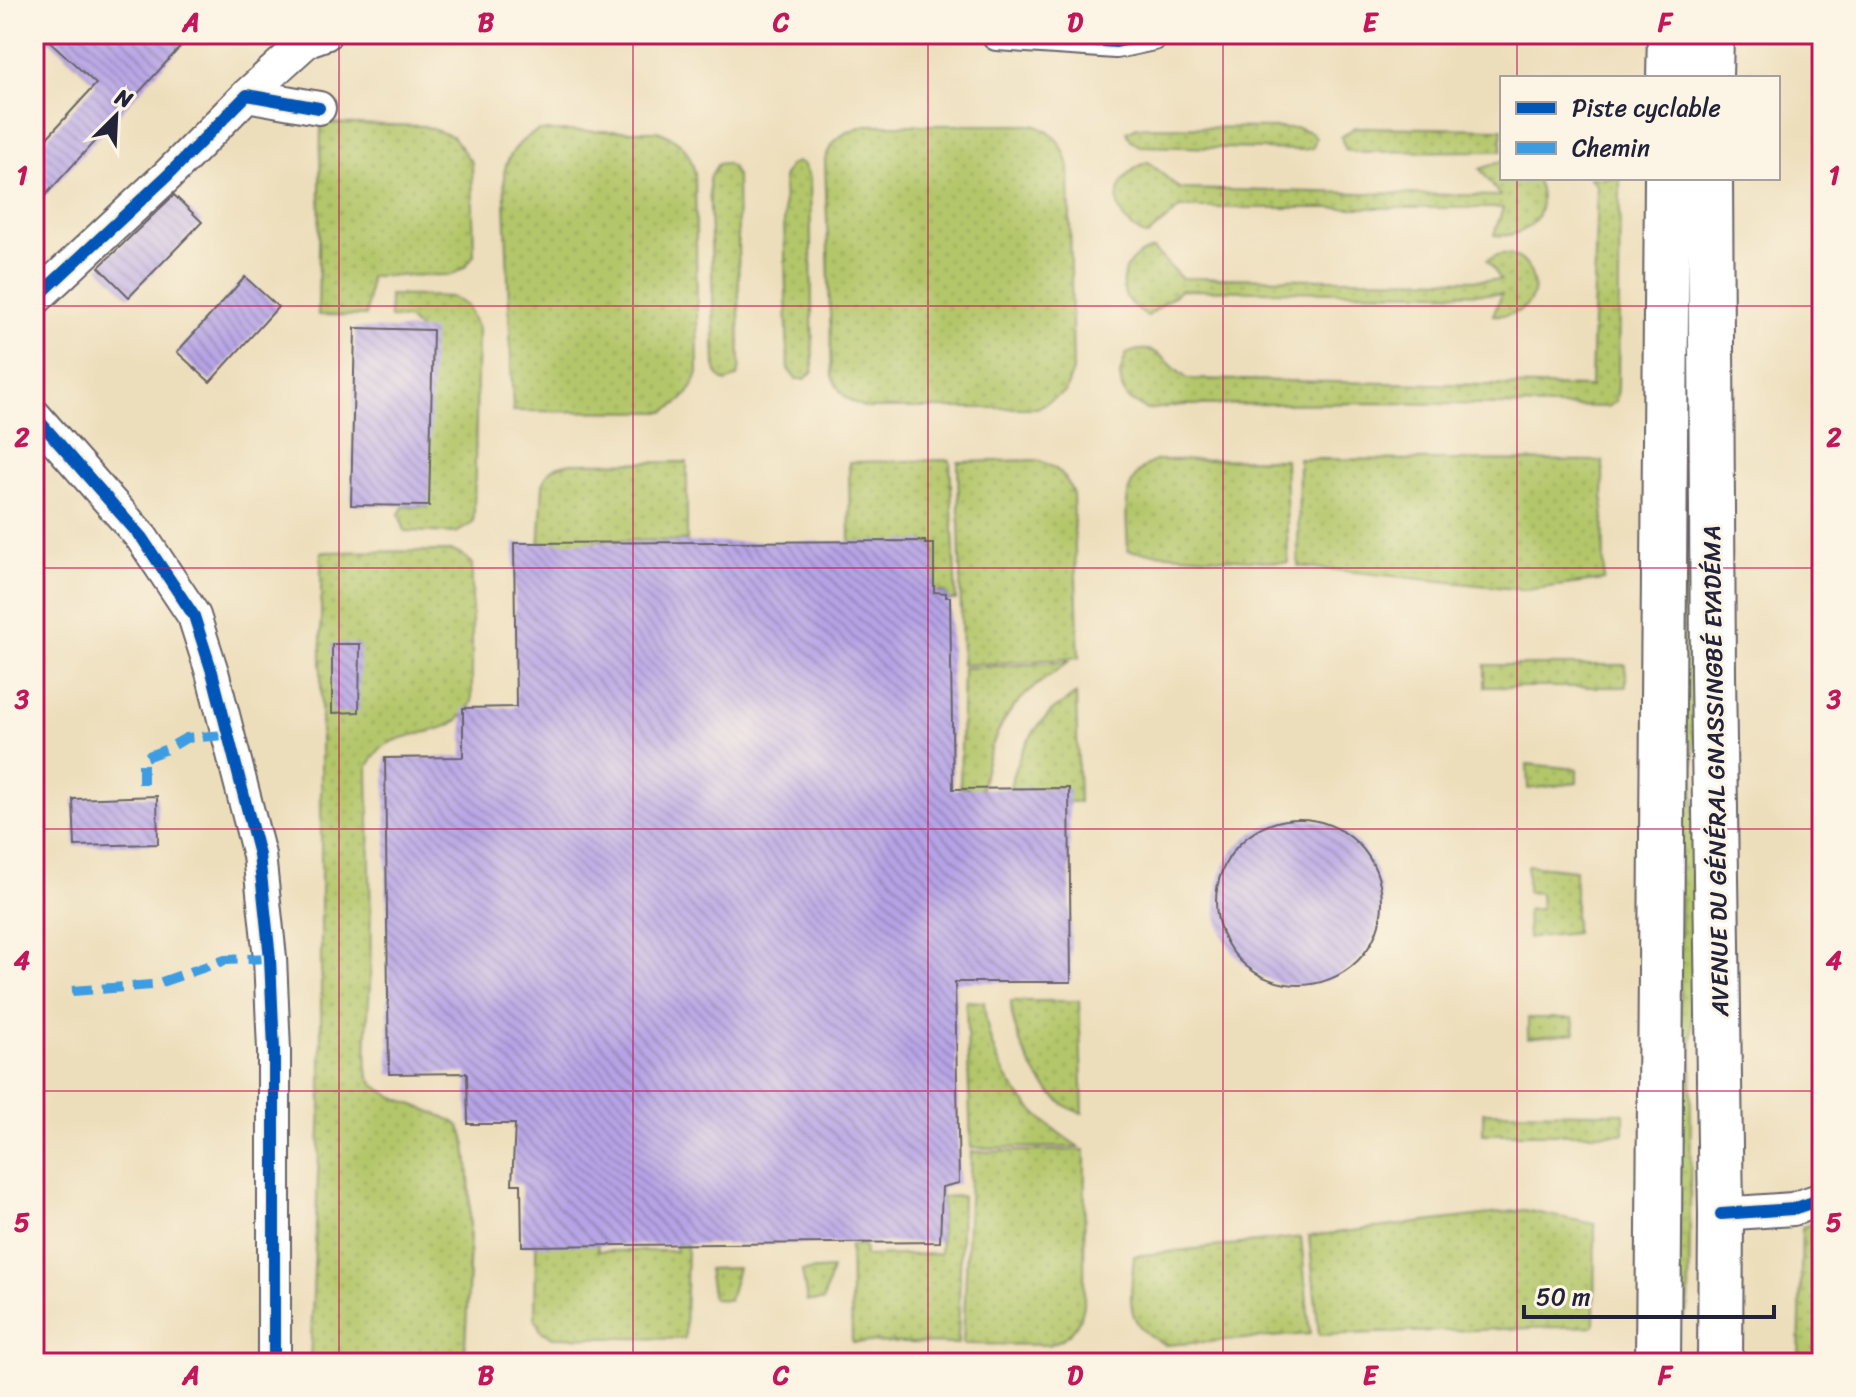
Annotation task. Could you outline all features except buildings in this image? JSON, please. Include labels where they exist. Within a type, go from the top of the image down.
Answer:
[{"type":"main road","points":[[1669,76],[1670,34]]},
{"type":"main road","points":[[1710,76],[1711,34]]},
{"type":"main road","name":"AVENUE DU GÉNÉRAL GNASSINGBÉ EYADÉMA","points":[[1658,1363],[1667,180]]},
{"type":"main road","name":"AVENUE DU GÉNÉRAL GNASSINGBÉ EYADÉMA","points":[[1710,180],[1720,1363]]},
{"type":"street","points":[[34,300],[168,175],[247,95],[308,40],[325,34]]},
{"type":"street","points":[[997,34],[1116,42],[1153,34]]},
{"type":"street","points":[[247,95],[319,108]]},
{"type":"street","points":[[34,415],[142,538],[194,616],[212,672],[259,855],[270,958],[274,1050],[274,1363]]},
{"type":"street","points":[[1721,1214],[1793,1209],[1822,1199]]},
{"type":"green space","points":[[321,123],[424,126],[452,136],[472,163],[474,255],[466,266],[452,275],[370,276],[366,316],[318,315]]},
{"type":"green space","points":[[866,125],[1034,125],[1058,141],[1069,166],[1073,371],[1065,392],[1037,408],[867,408],[841,392],[832,376],[825,159],[841,136]]},
{"type":"green space","points":[[1137,127],[1297,128],[1316,137],[1313,148],[1303,150],[1140,146],[1131,141],[1127,132]]},
{"type":"green space","points":[[1355,127],[1500,129],[1500,151],[1356,152],[1346,150],[1341,137]]},
{"type":"green space","points":[[538,131],[657,131],[683,146],[690,158],[695,174],[698,373],[686,397],[664,412],[513,411],[504,173],[515,148]]},
{"type":"green space","points":[[796,162],[803,164],[810,178],[813,371],[805,379],[796,379],[788,369],[783,178],[789,166]]},
{"type":"green space","points":[[1148,162],[1180,189],[1500,196],[1480,169],[1500,162],[1500,180],[1537,180],[1541,202],[1539,212],[1528,228],[1518,233],[1494,235],[1503,208],[1180,208],[1147,236],[1134,229],[1119,209],[1118,198],[1125,178]]},
{"type":"green space","points":[[725,163],[732,167],[737,178],[740,366],[738,376],[726,382],[718,376],[715,365],[709,178],[718,164]]},
{"type":"green space","points":[[1592,180],[1620,180],[1618,388],[1616,401],[1608,407],[1385,403],[1184,405],[1146,410],[1127,398],[1122,388],[1120,375],[1126,354],[1137,350],[1160,355],[1188,379],[1591,387],[1597,186]]},
{"type":"green space","points":[[1153,249],[1181,278],[1501,280],[1487,260],[1503,254],[1516,257],[1526,266],[1532,278],[1533,292],[1527,304],[1514,313],[1493,315],[1502,294],[1181,290],[1148,316],[1128,300],[1123,281],[1131,262]]},
{"type":"green space","points":[[389,295],[453,297],[467,306],[478,329],[473,523],[456,533],[405,531],[399,514],[403,507],[428,506],[428,337],[407,319],[390,318]]},
{"type":"green space","points":[[1285,459],[1288,563],[1128,551],[1128,498],[1136,475],[1145,467],[1158,460]]},
{"type":"green space","points":[[1299,459],[1603,461],[1604,580],[1525,590],[1298,566]]},
{"type":"green space","points":[[950,460],[956,600],[947,600],[945,592],[934,592],[934,543],[850,543],[849,462]]},
{"type":"green space","points":[[1036,460],[1060,472],[1073,495],[1079,658],[962,665],[958,462]]},
{"type":"green space","points":[[687,462],[687,541],[595,540],[594,594],[538,567],[543,485],[553,469],[571,463]]},
{"type":"green space","points":[[1682,488],[1692,491],[1694,800],[1689,1305],[1684,1317],[1679,1317]]},
{"type":"green space","points":[[452,551],[463,555],[472,564],[472,702],[456,722],[384,746],[368,766],[371,952],[366,1056],[368,1075],[382,1091],[457,1124],[464,1137],[468,1163],[470,1236],[464,1363],[310,1363],[321,1105],[321,552]]},
{"type":"green space","points":[[1068,662],[1030,690],[1003,722],[984,773],[981,799],[969,800],[968,788],[960,787],[963,668]]},
{"type":"green space","points":[[1485,665],[1626,665],[1626,687],[1485,687]]},
{"type":"green space","points":[[1076,694],[1079,802],[1009,800],[1016,764],[1027,742],[1050,713]]},
{"type":"green space","points":[[1527,764],[1577,769],[1577,783],[1528,789]]},
{"type":"green space","points":[[1527,865],[1575,870],[1575,933],[1528,938],[1527,910],[1541,909],[1540,893],[1527,892]]},
{"type":"green space","points":[[966,1001],[984,1002],[993,1048],[1002,1068],[1026,1103],[1079,1147],[971,1148]]},
{"type":"green space","points":[[1011,1001],[1079,1001],[1083,1113],[1069,1108],[1056,1098],[1033,1068],[1017,1033]]},
{"type":"green space","points":[[1528,1018],[1573,1018],[1575,1033],[1528,1038]]},
{"type":"green space","points":[[1483,1112],[1624,1113],[1624,1134],[1483,1134]]},
{"type":"green space","points":[[1085,1150],[1084,1305],[1076,1325],[1068,1335],[1049,1345],[963,1344],[971,1152]]},
{"type":"green space","points":[[537,1192],[597,1236],[598,1251],[675,1251],[676,1244],[687,1244],[685,1339],[553,1337],[541,1331],[535,1318]]},
{"type":"green space","points":[[962,1196],[958,1344],[852,1342],[850,1245],[864,1245],[865,1256],[940,1254],[942,1197]]},
{"type":"green space","points":[[1524,1210],[1595,1224],[1594,1326],[1319,1335],[1309,1236]]},
{"type":"green space","points":[[1822,1221],[1822,1363],[1799,1363],[1802,1227]]},
{"type":"green space","points":[[1301,1237],[1310,1334],[1166,1345],[1142,1329],[1135,1319],[1131,1297],[1134,1256]]},
{"type":"green space","points":[[738,1268],[729,1300],[713,1299],[708,1269]]},
{"type":"green space","points":[[832,1269],[823,1301],[807,1301],[802,1271]]},
{"type":"water","points":[[1304,831],[1330,838],[1354,859],[1366,881],[1368,905],[1363,927],[1351,947],[1332,961],[1309,968],[1281,966],[1257,954],[1239,933],[1231,905],[1235,877],[1250,853],[1274,836]],"holes":[[[1287,853],[1297,857],[1319,857],[1323,865],[1343,883],[1340,892],[1343,916],[1330,927],[1323,941],[1312,940],[1290,948],[1283,941],[1263,932],[1249,901],[1259,870]]]},
{"type":"water","points":[[1303,862],[1322,872],[1330,884],[1330,912],[1322,924],[1310,932],[1289,934],[1270,924],[1262,912],[1260,891],[1270,872],[1282,864]]},
{"type":"marked path","points":[[143,784],[143,758],[186,738],[227,735]]},
{"type":"marked path","points":[[72,991],[153,985],[225,960],[270,958]]},
{"type":"cycle path","points":[[997,34],[1116,42],[1153,34]]},
{"type":"cycle path","points":[[34,300],[168,175],[247,95],[319,108]]},
{"type":"cycle path","points":[[34,415],[142,538],[194,616],[212,672],[259,855],[270,958],[274,1050],[274,1363]]},
{"type":"cycle path","points":[[1721,1214],[1793,1209],[1822,1199]]}]
